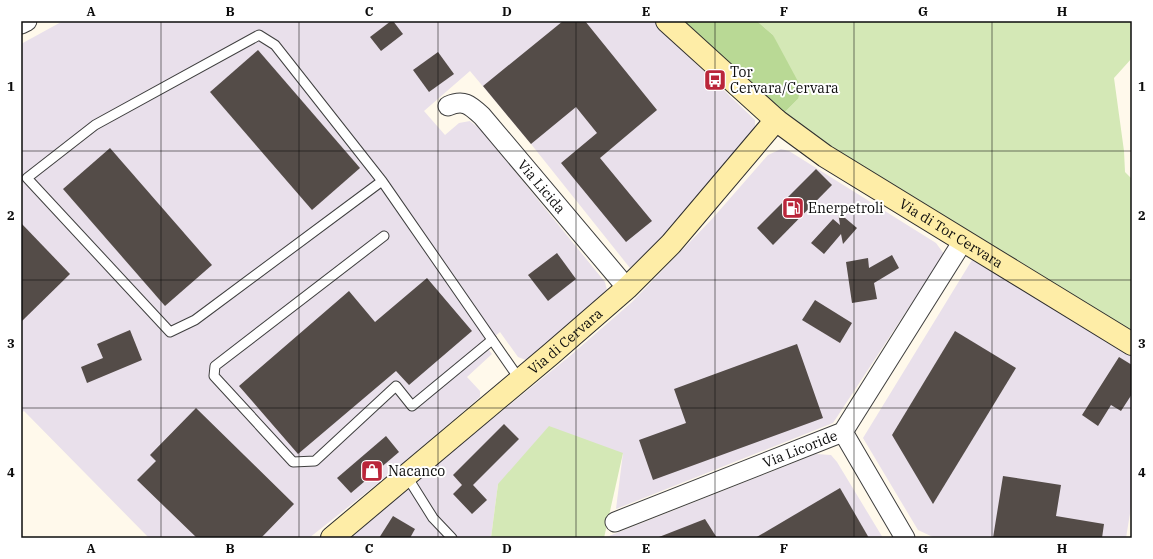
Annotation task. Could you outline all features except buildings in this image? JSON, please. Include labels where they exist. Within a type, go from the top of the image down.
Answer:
[{"type":"street","points":[[21,24],[27,21]]},
{"type":"street","name":"Via di Tor Cervara","points":[[667,21],[776,120],[825,156],[1132,344]]},
{"type":"street","name":"Via Licida","points":[[448,106],[457,102],[462,103],[468,105],[482,116],[627,288]]},
{"type":"street","name":"Via di Cervara","points":[[332,538],[627,288],[671,244],[776,120]]},
{"type":"street","name":"Via Licoride","points":[[615,522],[843,432],[962,241]]},
{"type":"street","points":[[843,432],[905,538]]},
{"type":"lane","points":[[382,181],[195,320],[170,332],[27,178],[95,125],[259,36],[275,45],[382,181],[520,380]]},
{"type":"lane","points":[[384,236],[215,366],[214,376],[293,462],[315,461],[396,386],[412,406],[492,340]]},
{"type":"lane","points":[[406,475],[433,518],[452,538]]},
{"type":"shaded area","points":[[63,21],[654,21],[666,35],[755,120],[755,127],[665,235],[630,268],[531,144],[470,71],[424,111],[445,135],[459,123],[470,121],[481,130],[605,282],[608,294],[526,360],[518,357],[500,332],[485,345],[492,354],[467,377],[480,391],[480,397],[401,465],[309,538],[149,538],[24,411],[21,413],[21,44]]},
{"type":"shaded area","points":[[781,149],[789,151],[936,243],[944,254],[833,423],[616,509],[623,453],[498,484],[491,538],[351,538],[416,481],[571,355],[632,302],[712,219],[768,155]]},
{"type":"shaded area","points":[[972,260],[1132,356],[1132,501],[1126,538],[935,538],[918,530],[863,438]]},
{"type":"shaded area","points":[[816,454],[831,455],[837,462],[883,538],[604,538]]},
{"type":"green space","points":[[680,21],[757,21],[773,35],[801,87],[798,99],[784,113]]},
{"type":"green space","points":[[757,21],[1132,21],[1132,58],[1114,78],[1124,151],[1125,172],[1132,179],[1132,334],[873,178],[784,113],[798,99],[773,35]]},
{"type":"green space","points":[[549,426],[623,453],[604,538],[491,538],[498,484]]},
{"type":"place","name":"Tor Cervara/Cervara","points":[[715,80]]},
{"type":"place","name":"Enerpetroli","points":[[793,208]]},
{"type":"place","name":"Nacanco","points":[[372,471]]}]
